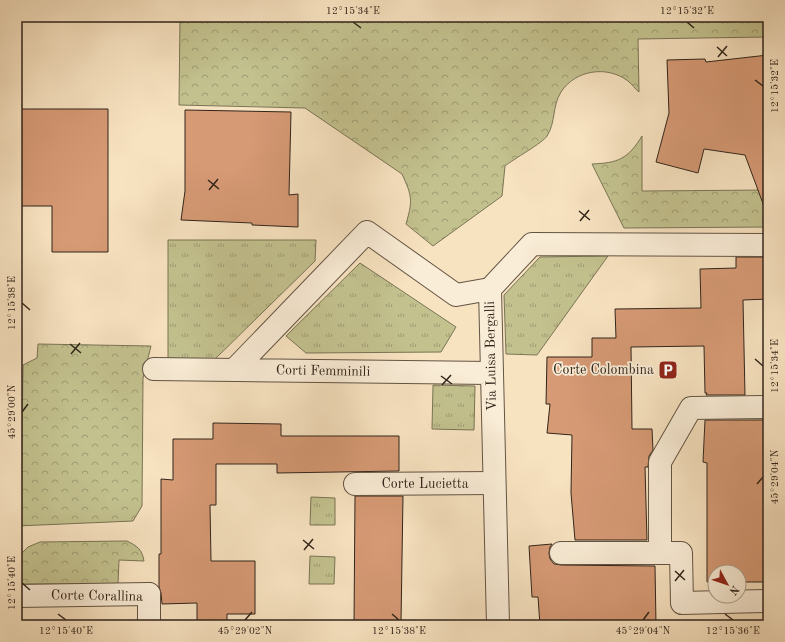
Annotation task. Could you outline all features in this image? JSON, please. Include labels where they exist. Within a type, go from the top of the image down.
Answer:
[{"type":"street","points":[[234,370],[367,232],[456,295],[490,289]]},
{"type":"street","name":"Via Luisa Bergalli","points":[[498,625],[490,289],[532,244],[768,245]]},
{"type":"street","name":"Corti Femminili","points":[[154,369],[491,373]]},
{"type":"street","points":[[660,553],[660,462],[691,408],[768,407]]},
{"type":"street","name":"Corte Lucietta","points":[[355,484],[494,484]]},
{"type":"street","points":[[561,553],[681,553],[682,603],[768,602]]},
{"type":"street","name":"Corte Corallina","points":[[17,596],[149,594],[149,625]]},
{"type":"green space","points":[[180,17],[768,17],[768,37],[638,39],[639,92],[628,81],[611,73],[592,72],[574,79],[567,85],[558,97],[552,125],[545,139],[505,166],[502,196],[433,246],[406,224],[410,209],[410,193],[402,174],[305,108],[179,105]]},
{"type":"green space","points":[[642,136],[642,191],[768,190],[768,227],[624,228],[592,164],[616,161],[622,158],[632,150]]},
{"type":"green space","points":[[168,240],[316,240],[315,261],[212,362],[168,362]]},
{"type":"green space","points":[[608,256],[537,355],[506,354],[504,295],[540,257]]},
{"type":"green space","points":[[360,263],[456,327],[441,352],[306,353],[286,336]]},
{"type":"green space","points":[[38,344],[151,346],[143,378],[142,506],[133,521],[17,526],[17,520],[21,510],[23,365],[37,358]]},
{"type":"green space","points":[[433,385],[475,386],[474,430],[432,429]]},
{"type":"green space","points":[[311,497],[335,498],[335,525],[310,525]]},
{"type":"green space","points":[[127,541],[138,548],[144,561],[119,560],[118,584],[17,584],[17,558],[28,547],[40,542]]},
{"type":"green space","points":[[310,556],[335,557],[334,584],[309,584]]},
{"type":"building","points":[[768,55],[768,209],[765,209],[745,155],[704,149],[698,173],[656,162],[669,113],[667,60],[705,59],[706,62]]},
{"type":"building","points":[[17,109],[108,109],[108,252],[52,252],[52,206],[17,206]]},
{"type":"building","points":[[185,110],[291,112],[289,195],[298,194],[298,227],[252,225],[252,223],[181,220],[185,191]]},
{"type":"building","points":[[736,257],[768,257],[768,299],[743,300],[745,395],[706,395],[704,346],[631,347],[632,429],[652,429],[653,450],[649,456],[648,467],[645,467],[647,540],[575,540],[571,493],[572,435],[547,433],[550,404],[546,404],[547,357],[592,357],[592,338],[616,338],[615,309],[701,308],[700,269],[736,268]]},
{"type":"building","points":[[705,420],[768,420],[768,582],[747,582],[747,564],[707,564],[707,463],[703,462]]},
{"type":"building","points":[[213,423],[281,424],[281,436],[399,436],[399,471],[277,473],[277,464],[216,464],[216,505],[210,505],[211,561],[255,561],[255,614],[227,614],[227,625],[197,625],[197,603],[162,604],[159,587],[159,554],[161,554],[161,479],[173,480],[173,439],[213,439]]},
{"type":"building","points":[[355,496],[403,496],[401,622],[381,622],[381,625],[354,625]]},
{"type":"building","points":[[552,544],[549,553],[550,559],[554,564],[655,566],[656,625],[540,625],[538,597],[532,597],[529,546]]},
{"type":"place","name":"Corte Colombina","points":[[668,370]]}]
